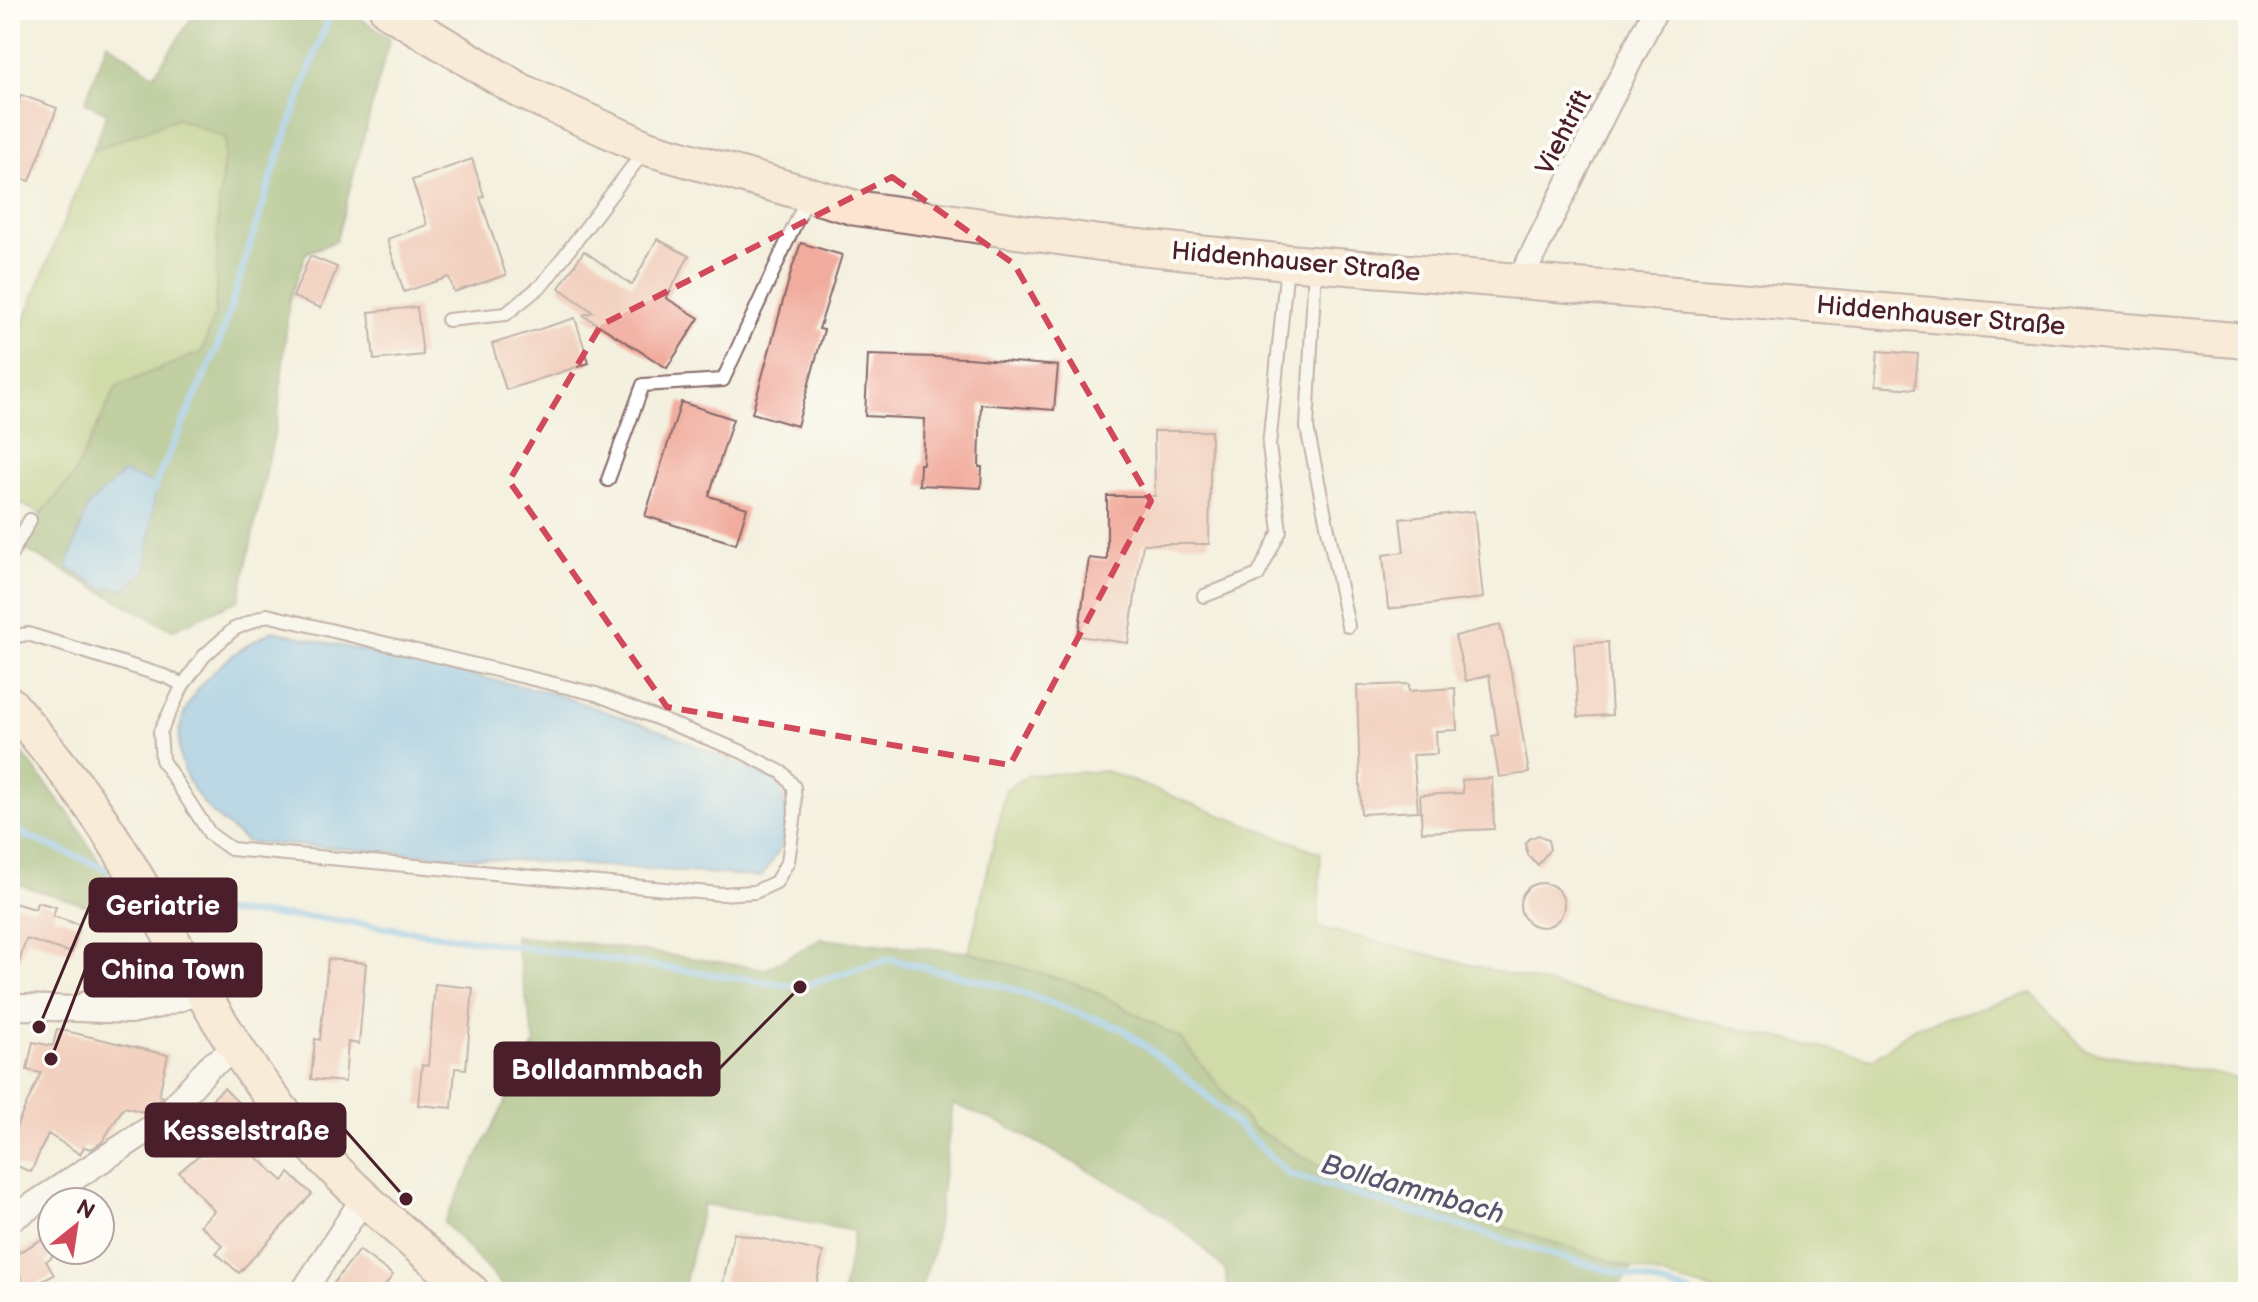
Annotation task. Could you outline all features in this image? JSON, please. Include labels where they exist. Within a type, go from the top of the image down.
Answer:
[{"type":"street","name":"Hiddenhauser Straße","points":[[387,10],[521,91],[647,148],[856,208],[1100,243],[1301,263],[2248,341]]},
{"type":"street","name":"Viehtrift","points":[[1520,280],[1655,10]]},
{"type":"street","points":[[10,704],[100,819],[200,992],[237,1049],[310,1145],[363,1199],[472,1292]]},
{"type":"street","points":[[78,1009],[175,945]]},
{"type":"street","points":[[14,1002],[131,1011],[200,992]]},
{"type":"street","points":[[10,1220],[160,1122],[210,1066],[237,1049]]},
{"type":"street","points":[[303,1292],[363,1199]]},
{"type":"lane","points":[[448,320],[506,314],[543,284],[647,148]]},
{"type":"lane","points":[[608,480],[643,385],[723,380],[808,196]]},
{"type":"lane","points":[[1204,596],[1258,575],[1280,531],[1269,446],[1301,263]]},
{"type":"lane","points":[[1301,263],[1307,428],[1348,626]]},
{"type":"lane","points":[[10,556],[30,520]]},
{"type":"lane","points":[[267,615],[596,694],[740,751],[783,773],[794,787],[795,813],[788,861],[776,882],[755,892],[720,894],[231,849],[210,834],[162,760],[160,732],[183,685],[204,656],[234,629],[267,615]]},
{"type":"lane","points":[[10,637],[28,634],[167,677],[183,685]]},
{"type":"highlighted area","points":[[892,177],[1014,264],[1151,501],[1010,765],[667,707],[509,481],[601,325]]},
{"type":"green space","points":[[197,10],[348,10],[390,38],[336,241],[306,253],[289,301],[278,416],[239,600],[172,630],[24,549],[41,514],[73,477],[117,386],[202,352],[215,313],[219,204],[226,138],[177,118],[92,151],[107,113],[85,102],[107,42],[154,75]],"holes":[[[67,567],[146,569],[103,588]]]},
{"type":"green space","points":[[177,118],[227,138],[219,204],[215,313],[202,352],[117,386],[73,477],[41,514],[10,498],[10,356],[92,151]]},
{"type":"green space","points":[[10,737],[70,815],[136,921],[10,882]]},
{"type":"green space","points":[[1106,771],[1321,853],[1318,927],[1596,996],[1873,1059],[1915,1027],[2032,993],[2084,1050],[2248,1080],[2248,1292],[1721,1292],[1632,1268],[1323,1168],[1252,1127],[1180,1038],[1086,987],[969,952],[1006,789],[1029,775]]},
{"type":"green space","points":[[514,936],[580,942],[766,969],[821,939],[969,952],[1086,987],[1180,1038],[1252,1127],[1323,1168],[1632,1268],[1615,1292],[1229,1292],[1225,1270],[1198,1243],[1143,1200],[1005,1125],[953,1104],[934,1248],[920,1292],[843,1292],[854,1231],[703,1204],[683,1292],[508,1292],[444,1222],[535,1044]]},
{"type":"water","points":[[123,473],[156,484],[146,569],[126,589],[103,588],[67,567],[88,506]]},
{"type":"water","points":[[273,631],[552,693],[667,733],[777,781],[787,820],[782,842],[761,877],[247,842],[206,806],[185,773],[179,747],[181,723],[191,700],[206,679],[249,644]]},
{"type":"building","points":[[21,95],[57,108],[30,181],[10,174],[10,114],[15,111]]},
{"type":"building","points":[[472,159],[484,196],[480,198],[506,275],[454,292],[449,277],[404,292],[387,239],[427,225],[412,180]]},
{"type":"building","points":[[657,239],[689,256],[666,298],[699,318],[667,368],[583,315],[593,312],[559,288],[584,251],[632,285]]},
{"type":"building","points":[[801,243],[842,255],[819,329],[824,330],[797,426],[752,413]]},
{"type":"building","points":[[310,256],[337,267],[321,308],[293,297]]},
{"type":"building","points":[[417,307],[423,355],[374,360],[369,312]]},
{"type":"building","points":[[575,318],[589,363],[506,390],[492,344]]},
{"type":"building","points":[[1878,351],[1918,354],[1915,389],[1875,386]]},
{"type":"building","points":[[868,355],[969,358],[1058,366],[1054,410],[981,404],[981,488],[919,485],[925,419],[865,416]]},
{"type":"building","points":[[681,402],[733,419],[709,496],[747,508],[736,544],[645,516]]},
{"type":"building","points":[[1154,431],[1211,431],[1209,544],[1143,544],[1128,643],[1078,636],[1089,558],[1107,560],[1107,496],[1155,496]]},
{"type":"building","points":[[1474,511],[1483,598],[1388,609],[1383,555],[1404,552],[1400,519]]},
{"type":"building","points":[[1500,625],[1529,773],[1499,777],[1492,736],[1498,735],[1489,675],[1466,681],[1455,636]]},
{"type":"building","points":[[1608,642],[1612,715],[1578,717],[1574,644]]},
{"type":"building","points":[[1409,684],[1409,691],[1455,688],[1457,730],[1436,731],[1437,754],[1413,755],[1418,811],[1361,814],[1357,686]]},
{"type":"building","points":[[1492,778],[1494,829],[1422,832],[1420,795],[1463,793],[1462,780]]},
{"type":"building","points":[[1539,835],[1548,840],[1550,849],[1538,865],[1528,855],[1525,843]]},
{"type":"building","points":[[1542,883],[1558,889],[1564,905],[1558,921],[1542,927],[1526,921],[1520,905],[1526,889]]},
{"type":"building","points":[[10,902],[35,909],[37,902],[56,907],[53,916],[80,925],[72,953],[26,939],[15,976],[10,976]]},
{"type":"building","points":[[328,959],[366,963],[359,1044],[348,1042],[345,1082],[311,1079],[315,1039],[320,1040]]},
{"type":"building","points":[[435,984],[473,988],[466,1069],[455,1068],[452,1108],[418,1105],[422,1065],[428,1066]]},
{"type":"building","points":[[57,1029],[168,1055],[159,1095],[163,1097],[147,1113],[124,1107],[102,1142],[91,1149],[84,1147],[80,1154],[48,1134],[31,1172],[10,1163],[10,1140],[41,1073],[27,1070],[33,1042],[53,1046]]},
{"type":"building","points":[[224,1088],[255,1120],[236,1138],[283,1181],[289,1173],[312,1194],[239,1273],[216,1253],[223,1246],[200,1225],[214,1211],[179,1172],[198,1156],[211,1153],[184,1125]]},
{"type":"building","points":[[734,1233],[823,1252],[815,1292],[721,1292]]},
{"type":"building","points":[[36,1243],[36,1266],[49,1266],[54,1275],[27,1289],[10,1257]]},
{"type":"building","points":[[359,1250],[393,1275],[380,1292],[344,1292],[333,1284]]},
{"type":"waterway","points":[[152,492],[218,346],[277,160],[331,11]]},
{"type":"waterway","name":"Bolldammbach","points":[[10,829],[119,874]]},
{"type":"waterway","name":"Bolldammbach","points":[[159,892],[205,911],[320,918],[800,987],[889,959],[1003,986],[1123,1029],[1194,1084],[1289,1174],[1561,1257],[1689,1292]]},
{"type":"place","name":"Bolldammbach","points":[[800,987]]},
{"type":"place","name":"Geriatrie","points":[[39,1027]]},
{"type":"place","name":"China Town","points":[[51,1059]]},
{"type":"place","name":"Kesselstraße","points":[[406,1199]]}]
